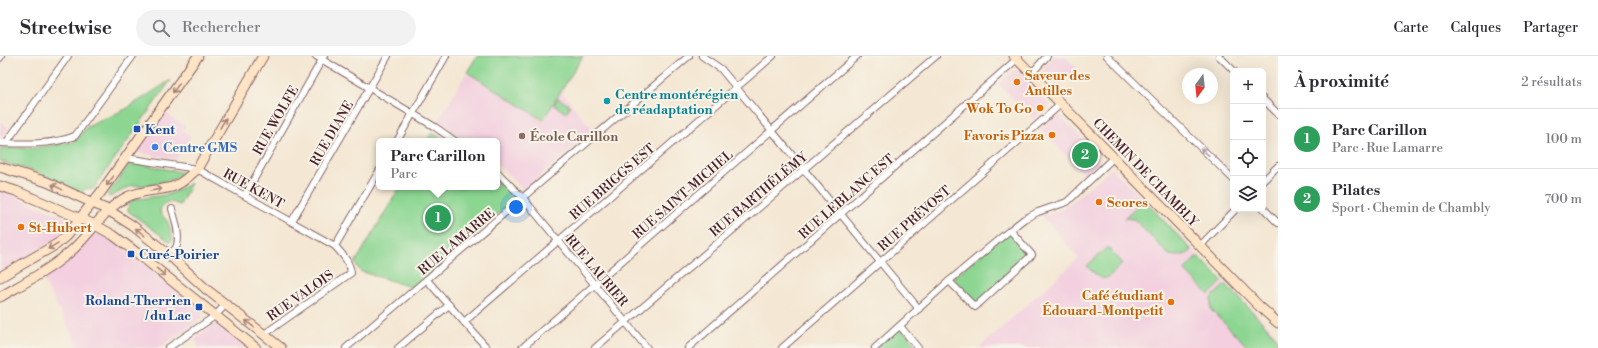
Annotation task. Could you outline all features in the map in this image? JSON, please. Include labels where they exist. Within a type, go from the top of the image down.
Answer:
[{"type":"main road","points":[[0,277],[57,244],[66,236],[81,219],[126,158],[198,56]]},
{"type":"main road","points":[[0,297],[39,274],[69,253],[108,210],[127,197],[138,193],[173,187],[184,181],[197,169],[263,56]]},
{"type":"main road","name":"CHEMIN DE CHAMBLY","points":[[1016,58],[1259,306],[1278,323]]},
{"type":"main road","points":[[0,167],[47,182],[108,210],[133,226],[168,254],[206,289],[262,335],[281,348]]},
{"type":"main road","points":[[0,186],[16,191],[95,225],[137,253],[256,348]]},
{"type":"main road","name":"CHEMIN DE CHAMBLY","points":[[1259,306],[1278,330]]},
{"type":"street","points":[[3,143],[68,56]]},
{"type":"street","points":[[3,143],[52,141],[69,138],[78,134],[133,56]]},
{"type":"street","points":[[316,56],[323,58],[450,138]]},
{"type":"street","name":"RUE DIANE","points":[[292,221],[388,56]]},
{"type":"street","points":[[399,138],[446,56]]},
{"type":"street","name":"RUE LAMARRE","points":[[346,348],[689,56]]},
{"type":"street","points":[[702,56],[721,69],[919,309]]},
{"type":"street","name":"RUE BRIGGS EST","points":[[464,322],[773,56]]},
{"type":"street","name":"RUE SAINT-MICHEL","points":[[522,348],[857,56]]},
{"type":"street","name":"RUE BARTHÉLÉMY","points":[[595,348],[936,56]]},
{"type":"street","points":[[1031,74],[1046,56]]},
{"type":"street","points":[[1107,56],[1230,176]]},
{"type":"street","points":[[1219,56],[1231,68]]},
{"type":"street","name":"RUE WOLFE","points":[[245,195],[323,58]]},
{"type":"street","name":"RUE LEBLANC EST","points":[[688,348],[1016,58]]},
{"type":"street","points":[[1266,102],[1278,114]]},
{"type":"street","name":"RUE PRÉVOST","points":[[782,348],[1061,104]]},
{"type":"street","name":"RUE KENT","points":[[126,158],[197,169],[335,246],[350,266],[351,274]]},
{"type":"street","points":[[875,348],[949,281],[1010,230],[1024,219],[1038,212],[1067,202],[1114,158]]},
{"type":"street","points":[[1266,178],[1278,166]]},
{"type":"street","name":"RUE LAURIER","points":[[500,175],[523,198],[647,348]]},
{"type":"street","points":[[335,246],[376,176]]},
{"type":"street","points":[[168,254],[176,248],[177,241],[175,219],[172,209]]},
{"type":"street","points":[[1266,211],[1278,223]]},
{"type":"street","points":[[1200,246],[1233,212]]},
{"type":"street","points":[[949,281],[975,307],[1032,255],[1010,230]]},
{"type":"street","name":"RUE VALOIS","points":[[262,335],[351,274]]},
{"type":"street","points":[[427,280],[486,348]]},
{"type":"street","points":[[168,348],[215,316],[226,304]]},
{"type":"street","points":[[398,348],[449,305]]},
{"type":"street","points":[[900,326],[918,348]]},
{"type":"shaded area","points":[[1054,56],[1064,56],[1077,68],[1058,88],[1043,72],[1043,69]]},
{"type":"shaded area","points":[[1016,69],[1050,105],[1034,120],[998,84]]},
{"type":"shaded area","name":"École Carillon","points":[[467,72],[542,120],[561,91],[593,130],[525,189],[522,189],[510,175],[500,167],[500,138],[461,138],[438,121]]},
{"type":"shaded area","points":[[163,112],[185,126],[182,130],[191,137],[176,159],[135,151]]},
{"type":"shaded area","points":[[1058,114],[1098,155],[1098,164],[1085,175],[1040,128]]},
{"type":"shaded area","points":[[0,122],[9,128],[1,137],[0,137]]},
{"type":"shaded area","points":[[1112,168],[1272,330],[1278,337],[1278,348],[979,348],[1079,258],[1041,215],[1057,211],[1073,201]]},
{"type":"shaded area","points":[[0,190],[71,220],[68,230],[59,238],[0,272]]},
{"type":"shaded area","points":[[93,232],[98,235],[99,233],[106,237],[153,270],[203,312],[202,318],[160,348],[79,348],[42,277],[86,241],[88,242]]},
{"type":"shaded area","points":[[215,324],[219,324],[249,348],[200,348],[194,339]]},
{"type":"green space","points":[[477,56],[583,56],[543,120],[467,72]]},
{"type":"green space","points":[[171,80],[93,189],[86,188],[82,193],[36,172],[0,161],[0,148],[34,148],[74,142],[87,127],[126,109]]},
{"type":"green space","points":[[558,98],[570,106],[566,113],[554,105]]},
{"type":"green space","points":[[432,132],[441,138],[429,138]]},
{"type":"green space","points":[[131,162],[185,173],[174,179],[153,185],[131,186],[110,197],[107,195]]},
{"type":"green space","points":[[500,180],[515,196],[515,199],[414,288],[360,271],[355,263],[398,190],[500,190]]},
{"type":"green space","points":[[191,183],[180,205],[167,202],[160,210],[161,214],[168,222],[173,240],[170,242],[128,211],[129,203],[132,200],[173,193]]},
{"type":"green space","points":[[1144,200],[1192,250],[1182,256],[1169,255],[1134,219],[1124,218]]},
{"type":"green space","points":[[1010,230],[1032,255],[975,307],[949,281]]},
{"type":"green space","points":[[1107,247],[1123,263],[1109,277],[1102,278],[1087,266]]},
{"type":"green space","points":[[1198,256],[1223,281],[1209,295],[1184,270]]},
{"type":"green space","points":[[1226,284],[1278,339],[1278,348],[1249,348],[1211,310],[1211,298]]},
{"type":"green space","points":[[900,326],[918,348],[875,348]]},
{"type":"place","name":"Saveur des Antilles","points":[[1017,82]]},
{"type":"place","name":"Centre montérégien de réadaptation","points":[[607,101]]},
{"type":"place","name":"Wok To Go","points":[[1040,108]]},
{"type":"place","name":"Kent","points":[[137,129]]},
{"type":"place","name":"Favoris Pizza","points":[[1052,135]]},
{"type":"place","name":"École Carillon","points":[[522,136]]},
{"type":"place","name":"Centre GMS","points":[[155,147]]},
{"type":"place","name":"Pilates","points":[[1085,155]]},
{"type":"place","name":"Scores","points":[[1099,202]]},
{"type":"place","name":"Parc Carillon","points":[[438,218]]},
{"type":"place","name":"St-Hubert","points":[[21,227]]},
{"type":"place","name":"Curé-Poirier","points":[[131,254]]},
{"type":"place","name":"Café étudiant Édouard-Montpetit","points":[[1171,302]]},
{"type":"place","name":"Roland-Therrien / du Lac","points":[[199,307]]}]
